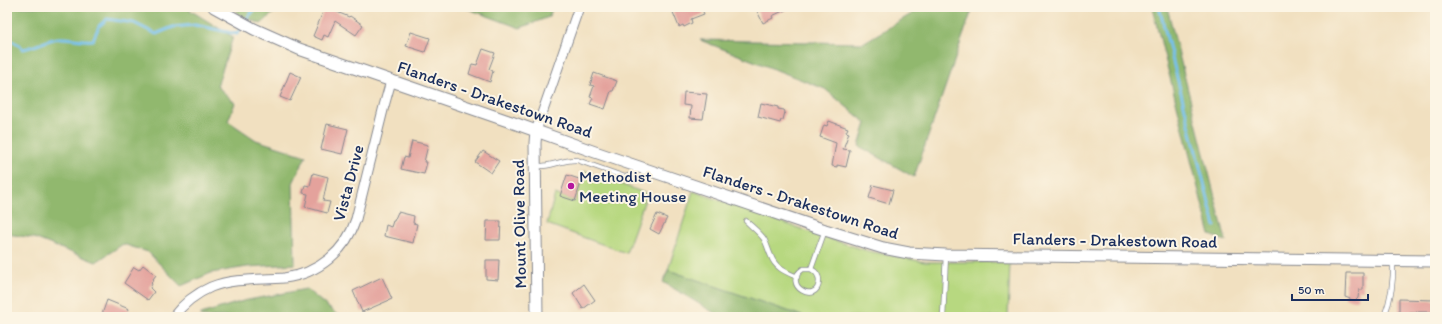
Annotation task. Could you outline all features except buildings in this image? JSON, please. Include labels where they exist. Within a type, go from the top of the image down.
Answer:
[{"type":"street","name":"Flanders - Drakestown Road","points":[[214,7],[254,29],[299,49],[638,167],[883,248],[909,253],[946,255],[1435,261]]},
{"type":"street","points":[[536,131],[579,7]]},
{"type":"street","name":"Vista Drive","points":[[173,317],[194,296],[211,287],[230,282],[286,277],[298,274],[317,267],[336,253],[350,236],[356,219],[391,81]]},
{"type":"street","name":"Mount Olive Road","points":[[536,131],[537,317]]},
{"type":"lane","points":[[535,166],[541,167],[570,159],[577,160],[625,177],[632,176],[638,167]]},
{"type":"lane","points":[[746,221],[756,229],[764,240],[776,266],[796,277]]},
{"type":"lane","points":[[810,269],[825,230]]},
{"type":"lane","points":[[943,317],[946,255]]},
{"type":"lane","points":[[1384,317],[1394,274],[1393,261]]},
{"type":"lane","points":[[803,269],[810,269],[816,273],[819,280],[818,287],[814,291],[808,293],[801,291],[796,284],[796,277],[803,269]]},
{"type":"green space","points":[[7,7],[185,7],[233,37],[217,86],[235,103],[228,121],[256,140],[306,156],[293,183],[295,264],[247,267],[211,273],[181,286],[148,252],[123,244],[96,262],[34,238],[7,234]]},
{"type":"green space","points":[[236,7],[280,7],[261,24],[237,14]]},
{"type":"green space","points":[[463,7],[553,7],[549,17],[520,28]]},
{"type":"green space","points":[[923,7],[973,7],[914,177],[859,146],[866,123],[825,89],[700,40],[863,43]]},
{"type":"green space","points":[[1152,7],[1167,7],[1226,241],[1210,235]]},
{"type":"green space","points":[[585,171],[647,194],[626,253],[547,224],[555,194],[575,201]]},
{"type":"green space","points":[[693,191],[868,251],[925,262],[1010,262],[1008,317],[805,317],[668,270]]},
{"type":"green space","points":[[668,270],[805,317],[721,317],[663,282]]},
{"type":"green space","points":[[306,289],[340,317],[201,317],[201,314],[243,301]]},
{"type":"waterway","points":[[7,39],[18,44],[23,49],[59,38],[93,40],[99,26],[107,19],[134,23],[156,34],[173,27],[195,25],[237,34],[248,17],[257,7]]},
{"type":"waterway","points":[[1159,7],[1215,226]]},
{"type":"place","name":"Methodist Meeting House","points":[[571,186]]}]
